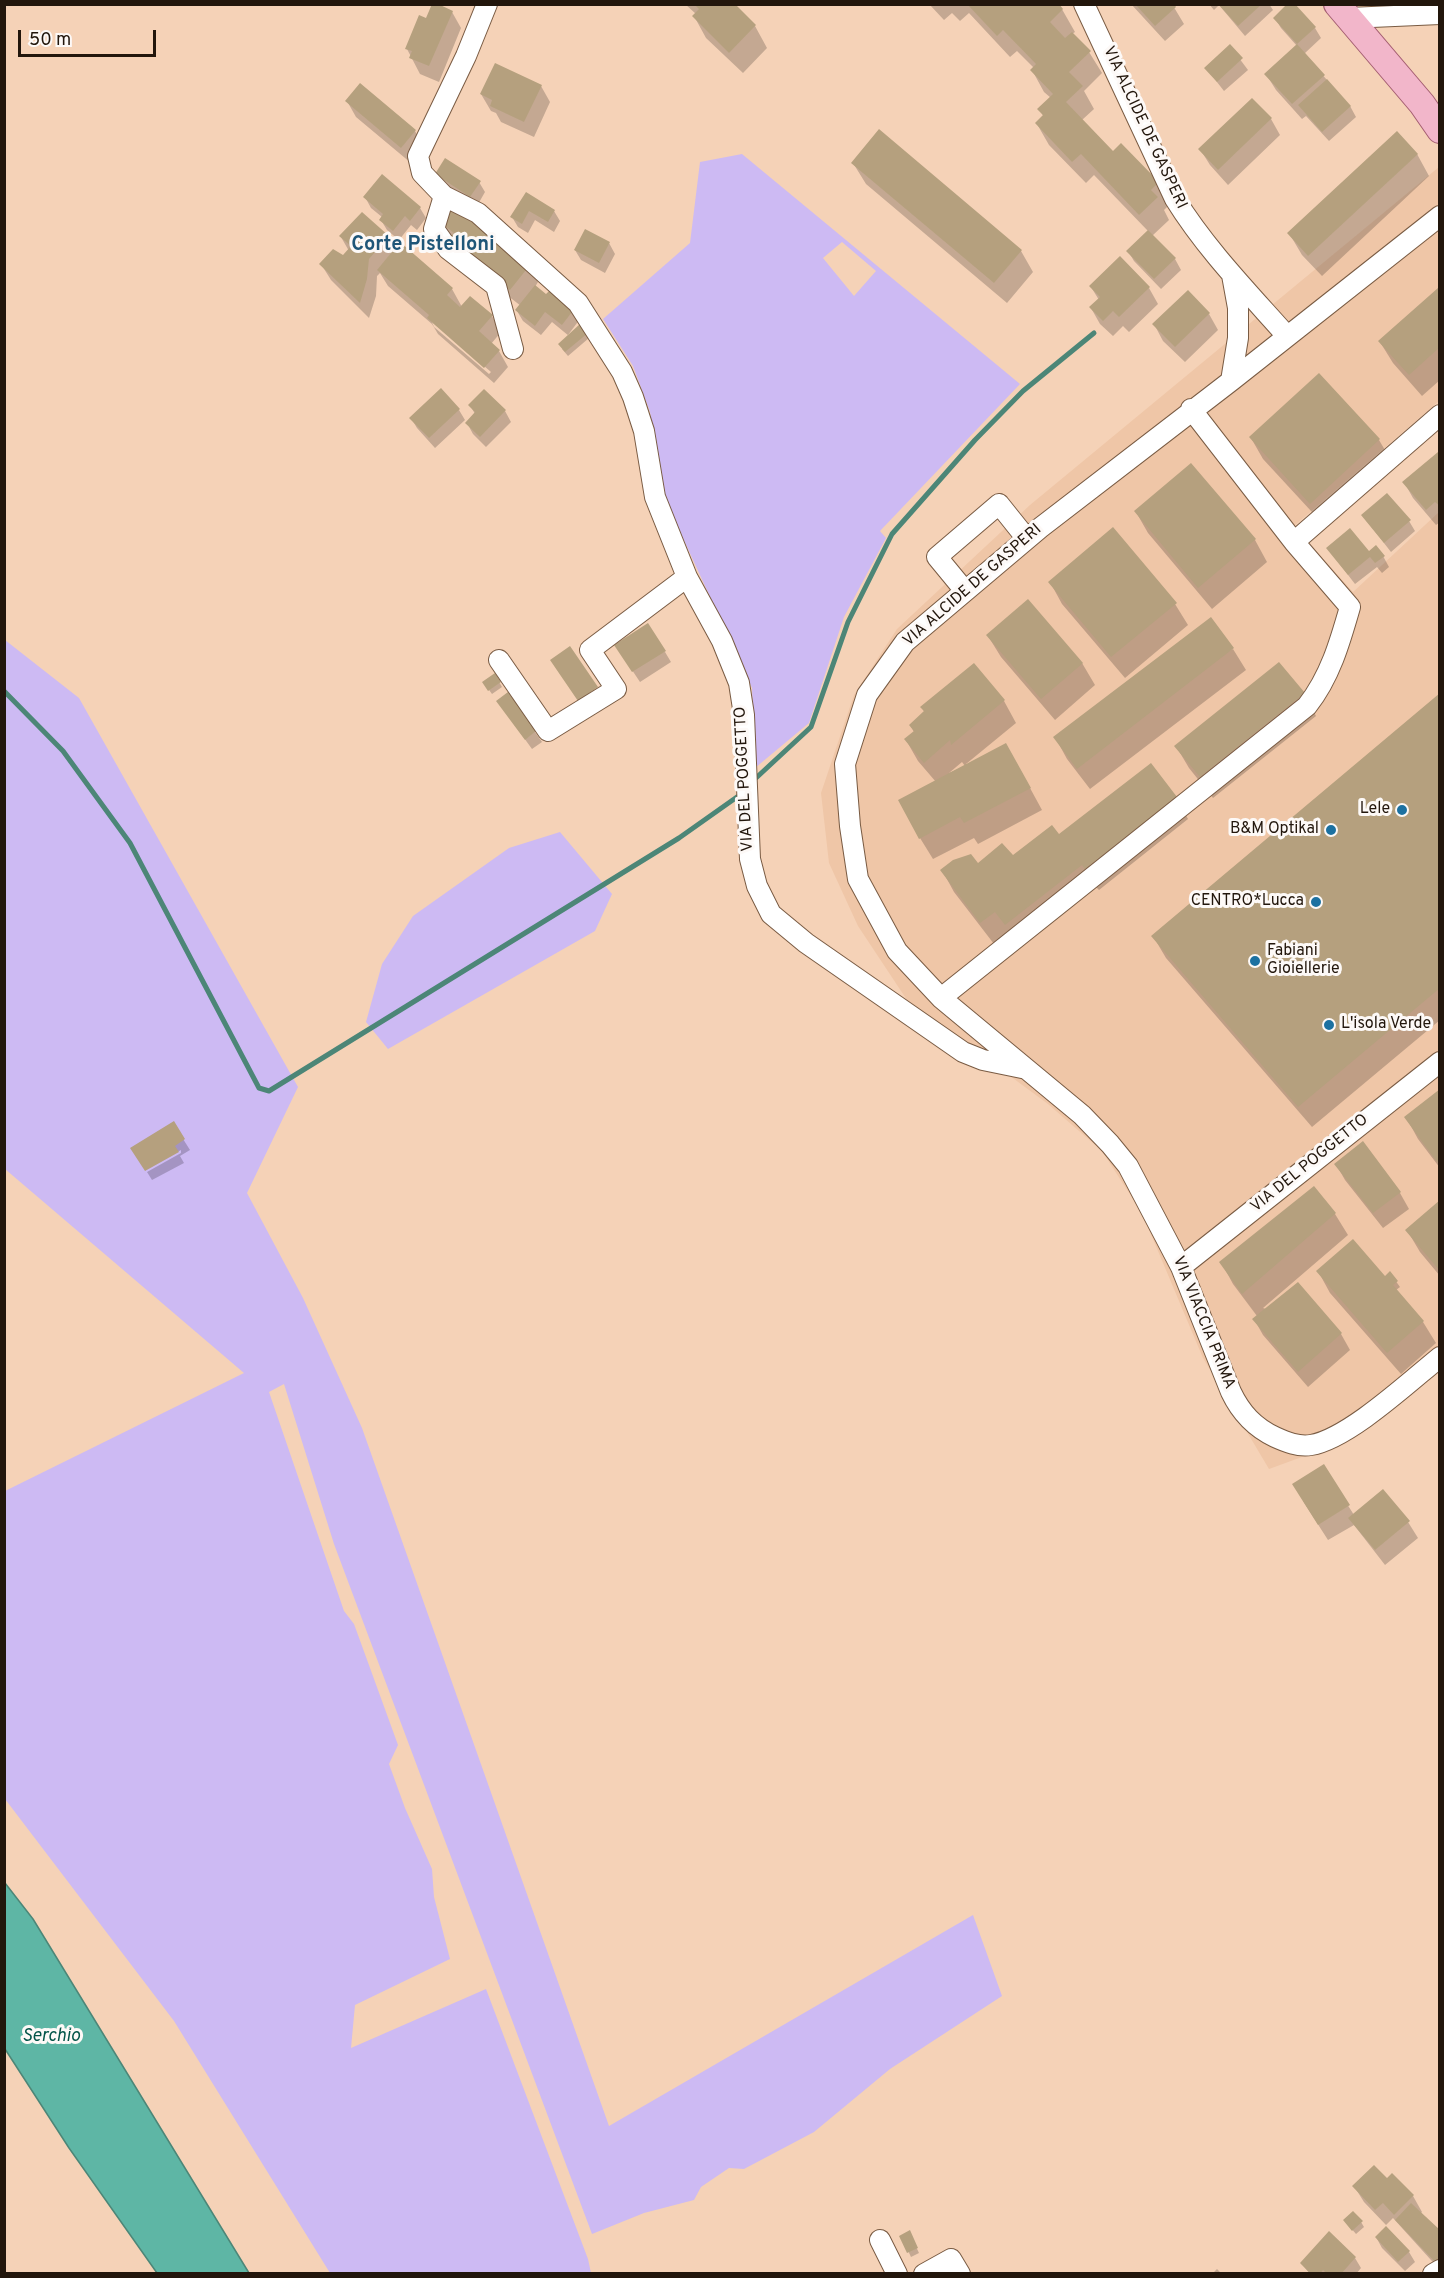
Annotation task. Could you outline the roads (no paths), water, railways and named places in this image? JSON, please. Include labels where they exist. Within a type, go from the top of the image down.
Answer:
[{"type":"main road","points":[[1343,11],[1431,112],[1440,130]]},
{"type":"street","name":"VIA DEL POGGETTO","points":[[488,4],[418,156],[422,173],[444,196],[478,213],[578,303],[622,372],[644,431],[655,497],[687,577],[722,641],[739,683],[744,715],[750,859],[756,886],[771,914],[806,943],[963,1052],[983,1060],[1018,1063]]},
{"type":"street","name":"VIA ALCIDE DE GASPERI","points":[[1084,4],[1175,199],[1232,275],[1287,336]]},
{"type":"street","points":[[1343,11],[1440,14]]},
{"type":"street","points":[[444,196],[434,229],[448,249],[496,286],[513,349]]},
{"type":"street","name":"VIA ALCIDE DE GASPERI","points":[[1018,1063],[941,998],[897,951],[858,879],[850,826],[845,764],[867,695],[905,642],[1027,539],[1440,216]]},
{"type":"street","name":"VIA ALCIDE DE GASPERI","points":[[1231,381],[1238,338],[1238,308],[1232,275]]},
{"type":"street","points":[[941,998],[1307,706],[1316,695],[1337,652],[1350,607],[1294,542],[1191,409]]},
{"type":"street","points":[[1294,542],[1440,415]]},
{"type":"street","points":[[965,591],[937,557],[999,504],[1027,539]]},
{"type":"street","points":[[499,660],[548,730],[616,689],[590,650],[687,577]]},
{"type":"street","name":"VIA DEL POGGETTO","points":[[1181,1268],[1440,1062]]},
{"type":"street","name":"VIA VIACCIA PRIMA","points":[[1018,1063],[1082,1115],[1128,1166],[1181,1268],[1239,1409],[1250,1421],[1268,1434],[1284,1441],[1311,1445],[1332,1438],[1352,1427],[1440,1358]]},
{"type":"street","points":[[880,2240],[897,2274]]},
{"type":"street","points":[[924,2274],[951,2259],[960,2274]]},
{"type":"street","points":[[1433,2274],[1440,2270]]},
{"type":"water","name":"Serchio","points":[[5,1883],[33,1919],[249,2273],[157,2273],[69,2148],[5,2049]]},
{"type":"waterway","points":[[756,778],[811,727],[848,622],[892,534],[975,440],[1023,391],[1094,333]]},
{"type":"waterway","points":[[4,691],[63,751],[130,843],[259,1088],[269,1091],[679,838],[737,797]]},
{"type":"place","name":"Lele","points":[[1402,810]]},
{"type":"place","name":"B&M Optikal","points":[[1331,830]]},
{"type":"place","name":"CENTRO*Lucca","points":[[1316,902]]},
{"type":"place","name":"Fabiani Gioiellerie","points":[[1255,961]]},
{"type":"place","name":"L'isola Verde","points":[[1329,1025]]},
{"type":"district","name":"Corte Pistelloni","points":[[423,246]]}]
